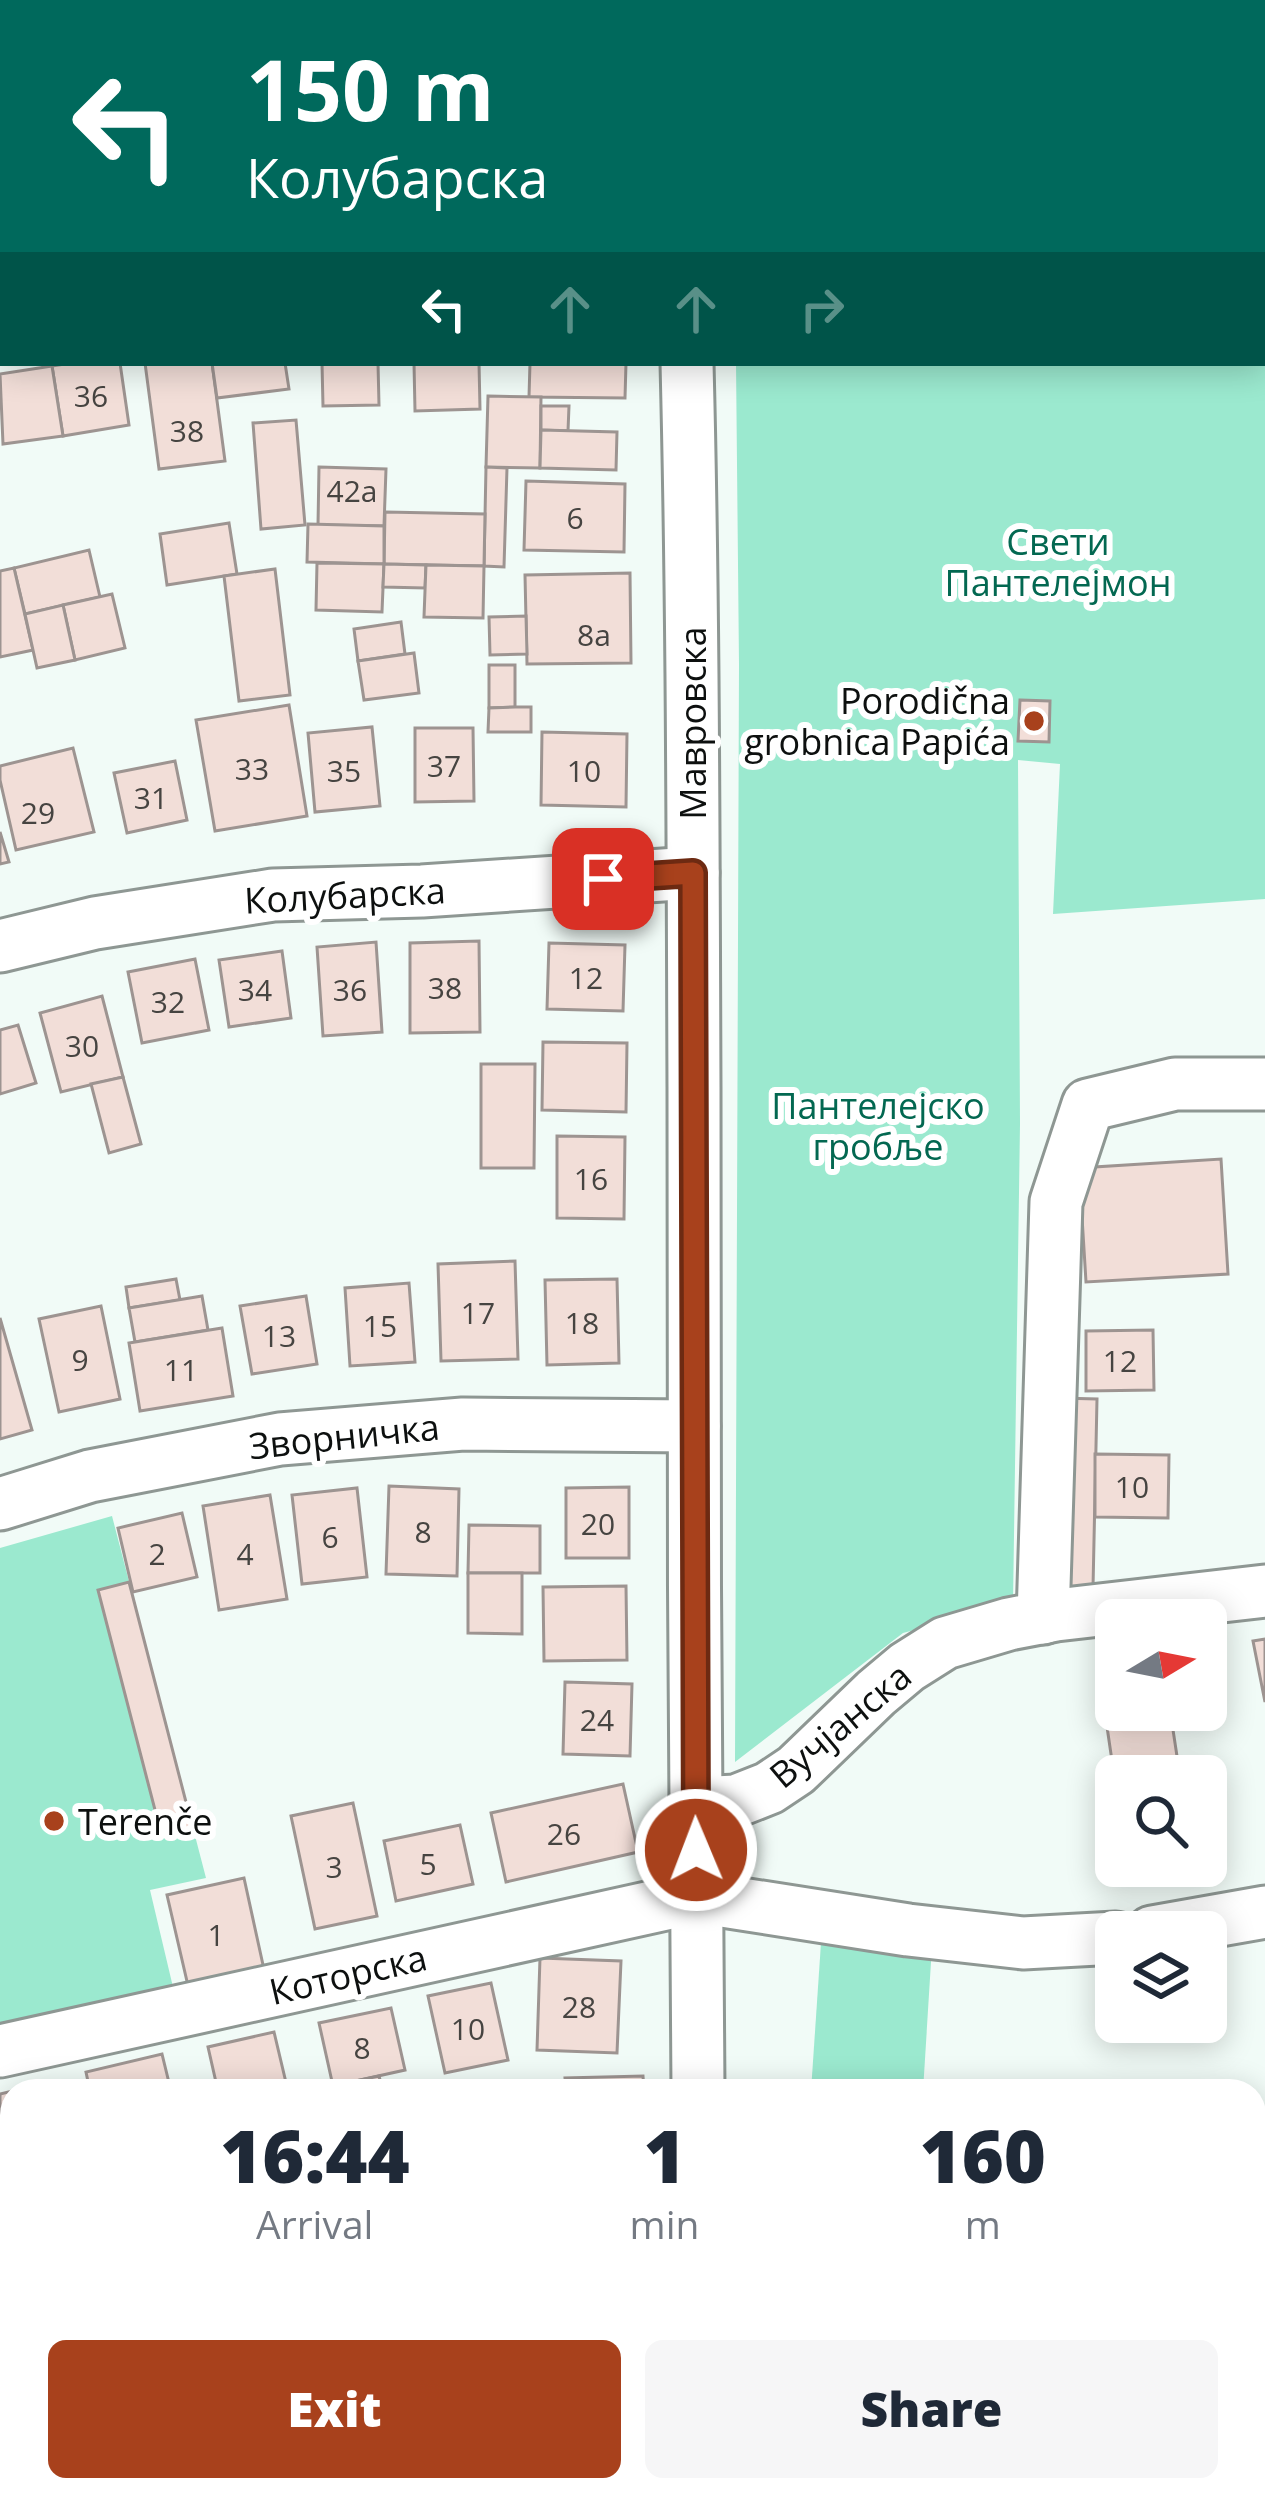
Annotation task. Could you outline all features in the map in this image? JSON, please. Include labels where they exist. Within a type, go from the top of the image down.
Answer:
[{"type":"street","name":"Мавровска","points":[[687,366],[698,2079]]},
{"type":"street","name":"Колубарска","points":[[0,946],[95,923],[273,895],[422,891],[693,873]]},
{"type":"street","points":[[1043,1618],[1056,1202],[1088,1106],[1174,1084],[1265,1084]]},
{"type":"street","name":"Зворничка","points":[[0,1504],[90,1476],[280,1439],[463,1424],[694,1426]]},
{"type":"street","name":"Вучјанска","points":[[694,1803],[736,1801],[770,1788],[796,1770],[907,1667],[945,1643],[1009,1624],[1095,1609],[1265,1591]]},
{"type":"street","points":[[697,1897],[1023,1943],[1095,1939]]},
{"type":"street","name":"Которска","points":[[0,2051],[697,1897]]},
{"type":"street","points":[[1227,1919],[1265,1912]]},
{"type":"green space","points":[[736,366],[1265,366],[1265,899],[1053,914],[1060,764],[1018,760],[1020,1124],[1013,1604],[903,1633],[735,1762]]},
{"type":"green space","points":[[112,1516],[206,1878],[150,1890],[177,2004],[0,2046],[0,1548]]},
{"type":"green space","points":[[822,1928],[932,1946],[924,2079],[812,2079]]},
{"type":"building","points":[[52,366],[120,366],[129,425],[63,436]]},
{"type":"building","points":[[52,366],[63,436],[3,444],[0,374]]},
{"type":"building","points":[[145,366],[212,366],[225,461],[159,469]]},
{"type":"building","points":[[212,366],[285,366],[289,389],[217,398]]},
{"type":"building","points":[[322,366],[378,366],[379,405],[323,406]]},
{"type":"building","points":[[414,366],[479,366],[480,409],[415,411]]},
{"type":"building","points":[[530,366],[626,366],[625,398],[529,397]]},
{"type":"building","points":[[488,396],[541,397],[540,468],[486,467]]},
{"type":"building","points":[[541,406],[569,406],[568,431],[541,430]]},
{"type":"building","points":[[296,420],[305,525],[261,529],[253,423]]},
{"type":"building","points":[[541,430],[617,432],[616,470],[540,468]]},
{"type":"building","points":[[319,467],[386,469],[384,526],[318,525]]},
{"type":"building","points":[[486,467],[507,468],[504,567],[484,566]]},
{"type":"building","points":[[526,481],[625,484],[624,552],[524,550]]},
{"type":"building","points":[[385,512],[485,514],[484,566],[384,564]]},
{"type":"building","points":[[229,523],[237,574],[167,585],[160,534]]},
{"type":"building","points":[[308,524],[384,526],[384,564],[307,562]]},
{"type":"building","points":[[89,550],[100,597],[25,614],[14,568]]},
{"type":"building","points":[[317,563],[384,564],[382,612],[316,610]]},
{"type":"building","points":[[384,564],[426,565],[425,588],[383,587]]},
{"type":"building","points":[[426,565],[484,566],[483,618],[424,617]]},
{"type":"building","points":[[14,568],[33,650],[0,657],[0,571]]},
{"type":"building","points":[[275,569],[290,695],[239,701],[224,576]]},
{"type":"building","points":[[630,573],[631,663],[527,664],[525,575]]},
{"type":"building","points":[[112,594],[125,648],[75,660],[63,605]]},
{"type":"building","points":[[63,605],[75,660],[37,668],[25,614]]},
{"type":"building","points":[[526,616],[527,654],[490,655],[489,617]]},
{"type":"building","points":[[401,622],[405,654],[358,661],[354,629]]},
{"type":"building","points":[[414,653],[419,693],[364,700],[358,661]]},
{"type":"building","points":[[489,665],[515,665],[515,707],[489,708]]},
{"type":"building","name":"Porodična grobnica Papića","points":[[1020,700],[1050,701],[1049,742],[1018,741]]},
{"type":"building","points":[[289,705],[307,816],[215,831],[196,720]]},
{"type":"building","points":[[531,707],[531,732],[488,732],[489,708]]},
{"type":"building","points":[[372,727],[380,806],[315,812],[308,733]]},
{"type":"building","points":[[415,728],[473,728],[474,801],[415,802]]},
{"type":"building","points":[[542,732],[627,734],[626,807],[541,805]]},
{"type":"building","points":[[73,748],[94,832],[16,850],[0,766]]},
{"type":"building","points":[[175,761],[187,820],[127,833],[114,773]]},
{"type":"building","points":[[0,832],[9,862],[0,864]]},
{"type":"building","points":[[479,941],[480,1032],[410,1033],[410,943]]},
{"type":"building","points":[[376,942],[382,1032],[323,1036],[317,947]]},
{"type":"building","points":[[549,943],[625,945],[623,1011],[547,1009]]},
{"type":"building","points":[[282,951],[291,1018],[229,1027],[219,960]]},
{"type":"building","points":[[195,959],[209,1030],[142,1043],[128,972]]},
{"type":"building","points":[[102,996],[123,1077],[61,1092],[40,1013]]},
{"type":"building","points":[[18,1025],[36,1083],[0,1094],[0,1030]]},
{"type":"building","points":[[543,1042],[627,1043],[626,1112],[542,1110]]},
{"type":"building","points":[[481,1064],[535,1064],[534,1168],[481,1168]]},
{"type":"building","points":[[123,1077],[141,1144],[109,1153],[91,1084]]},
{"type":"building","points":[[557,1136],[625,1137],[624,1219],[557,1218]]},
{"type":"building","points":[[1221,1159],[1228,1274],[1086,1282],[1079,1168]]},
{"type":"building","points":[[515,1261],[518,1359],[441,1361],[438,1264]]},
{"type":"building","points":[[176,1279],[180,1300],[129,1308],[126,1287]]},
{"type":"building","points":[[617,1279],[619,1363],[547,1365],[545,1280]]},
{"type":"building","points":[[409,1283],[415,1362],[350,1366],[345,1288]]},
{"type":"building","points":[[202,1296],[208,1330],[135,1342],[129,1308]]},
{"type":"building","points":[[306,1296],[317,1364],[252,1374],[240,1306]]},
{"type":"building","points":[[101,1306],[120,1399],[59,1412],[39,1319]]},
{"type":"building","points":[[0,1318],[32,1430],[0,1439]]},
{"type":"building","points":[[222,1328],[233,1396],[140,1411],[129,1343]]},
{"type":"building","points":[[1153,1330],[1154,1390],[1086,1391],[1086,1331]]},
{"type":"building","points":[[1059,1398],[1097,1399],[1093,1588],[1056,1588]]},
{"type":"building","points":[[1095,1454],[1169,1455],[1168,1518],[1095,1517]]},
{"type":"building","points":[[389,1486],[459,1489],[457,1576],[386,1574]]},
{"type":"building","points":[[629,1487],[629,1558],[566,1558],[566,1488]]},
{"type":"building","points":[[357,1488],[367,1577],[302,1584],[292,1495]]},
{"type":"building","points":[[270,1495],[287,1599],[219,1610],[203,1506]]},
{"type":"building","points":[[182,1513],[197,1577],[133,1592],[118,1528]]},
{"type":"building","points":[[469,1525],[540,1526],[540,1573],[468,1573]]},
{"type":"building","points":[[468,1573],[522,1573],[522,1634],[468,1633]]},
{"type":"building","points":[[129,1582],[193,1829],[162,1837],[98,1590]]},
{"type":"building","points":[[626,1586],[627,1660],[544,1661],[543,1587]]},
{"type":"building","points":[[1265,1639],[1265,1702],[1253,1641]]},
{"type":"building","points":[[565,1682],[632,1684],[630,1756],[563,1754]]},
{"type":"building","points":[[1108,1731],[1173,1731],[1177,1755],[1111,1755]]},
{"type":"building","points":[[623,1784],[638,1852],[506,1882],[491,1813]]},
{"type":"building","points":[[353,1803],[377,1916],[315,1929],[291,1816]]},
{"type":"building","points":[[460,1825],[473,1884],[396,1901],[384,1841]]},
{"type":"building","points":[[244,1878],[265,1974],[189,1990],[167,1895]]},
{"type":"building","points":[[540,1958],[621,1961],[617,2053],[537,2050]]},
{"type":"building","points":[[491,1983],[508,2060],[445,2073],[428,1996]]},
{"type":"building","points":[[391,2008],[405,2070],[364,2079],[331,2079],[319,2023]]},
{"type":"building","points":[[274,2032],[285,2079],[215,2079],[208,2047]]},
{"type":"building","points":[[162,2054],[168,2079],[87,2079],[86,2072]]},
{"type":"building","points":[[643,2076],[643,2079],[565,2079]]},
{"type":"place","name":"Porodična grobnica Papića","points":[[1034,721]]},
{"type":"place","name":"Terenče","points":[[54,1821]]},
{"type":"route","points":[[603,879],[693,873],[696,1850]]},
{"type":"park label","name":"Свети Пантелејмон","points":[[1058,562]]},
{"type":"park label","name":"Пантелејско гробље","points":[[878,1126]]}]
